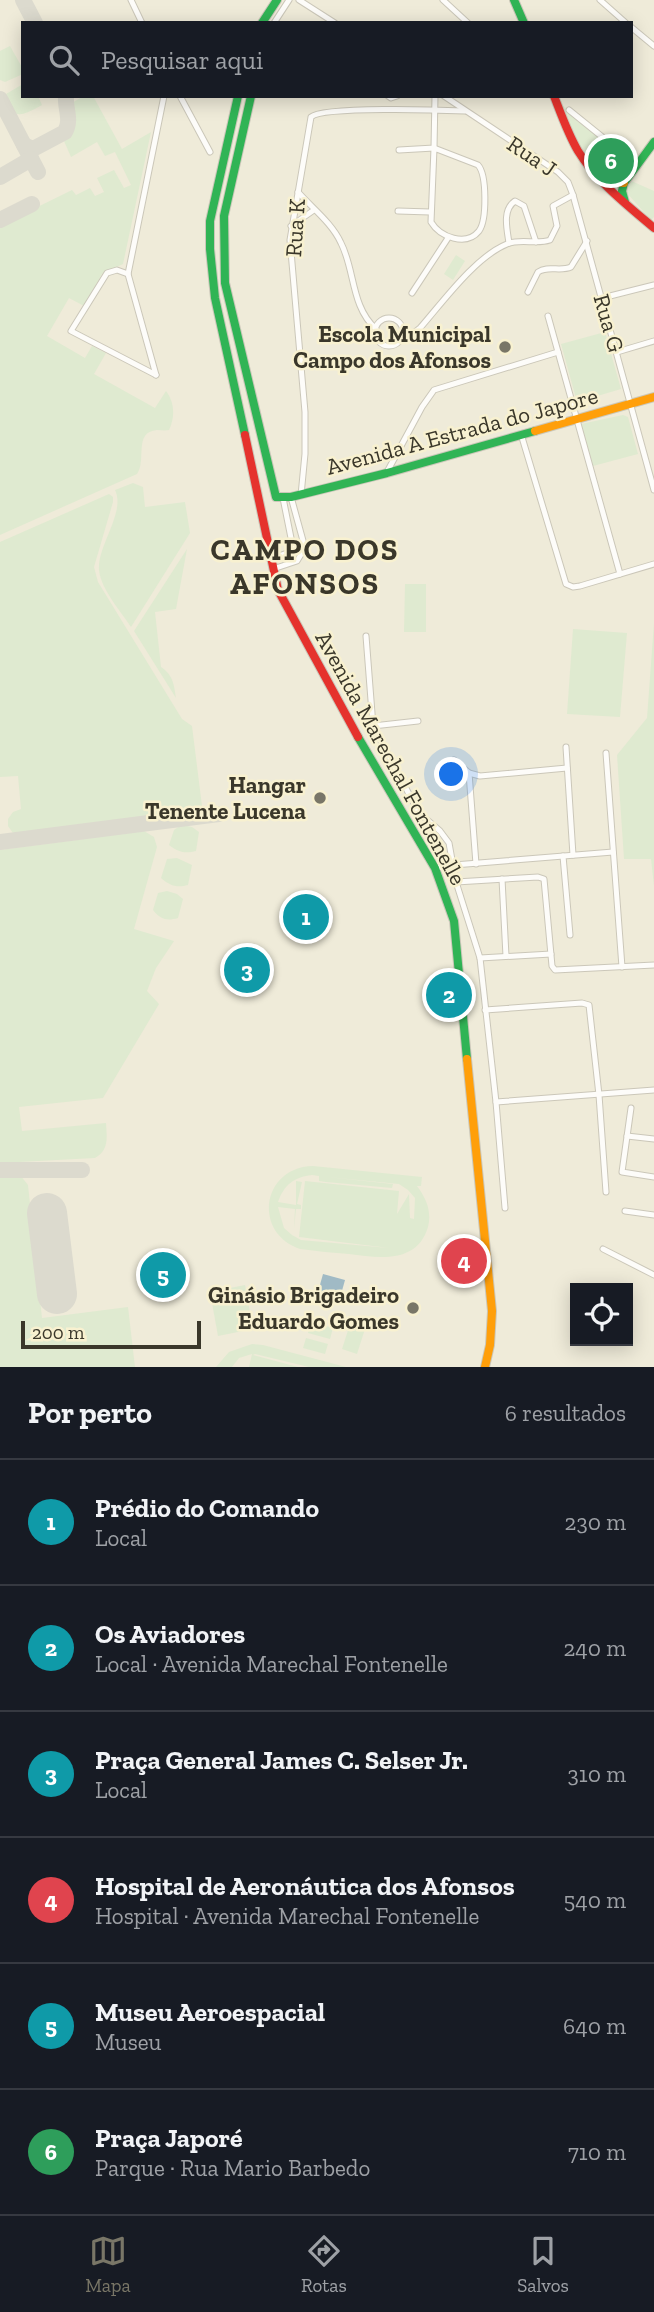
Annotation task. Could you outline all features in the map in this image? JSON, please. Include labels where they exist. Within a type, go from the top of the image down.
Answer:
[{"type":"main road","points":[[263,21],[277,0]]},
{"type":"main road","points":[[514,0],[523,21]]},
{"type":"main road","name":"Avenida Marechal Fontenelle","points":[[238,98],[213,206],[210,249],[215,298],[270,559],[284,602],[333,695],[435,869],[454,921],[492,1311],[491,1345],[485,1367]]},
{"type":"main road","points":[[251,98],[224,216],[223,261],[225,283],[274,495],[284,498]]},
{"type":"main road","points":[[555,98],[576,147],[602,181],[654,228]]},
{"type":"main road","points":[[625,202],[622,191],[624,183],[654,142]]},
{"type":"main road","points":[[602,181],[624,183]]},
{"type":"main road","name":"Avenida A Estrada do Japore","points":[[284,498],[654,397]]},
{"type":"street","points":[[131,0],[141,21]]},
{"type":"street","points":[[277,21],[289,0]]},
{"type":"street","points":[[299,0],[332,21]]},
{"type":"street","points":[[443,0],[466,21]]},
{"type":"street","points":[[600,0],[624,21]]},
{"type":"street","points":[[633,29],[654,46]]},
{"type":"street","points":[[128,274],[117,270],[107,273],[71,331],[156,375],[128,274],[164,98]]},
{"type":"street","points":[[181,98],[211,152]]},
{"type":"street","points":[[399,150],[434,148],[478,165],[484,176],[481,228],[470,237],[448,238],[431,222],[430,212],[434,148],[435,98]]},
{"type":"street","name":"Rua J","points":[[447,98],[558,172],[568,183],[587,241]]},
{"type":"street","points":[[569,110],[637,165]]},
{"type":"street","name":"Rua K","points":[[300,495],[305,454],[305,411],[290,240],[312,115],[340,111],[465,111]]},
{"type":"street","points":[[298,192],[338,236],[361,311],[376,329],[377,340],[389,346],[395,345],[403,335],[420,328],[480,264],[509,243],[546,242],[554,236],[557,226],[553,206],[573,195]]},
{"type":"street","points":[[509,243],[506,213],[510,204],[515,201],[524,206],[536,242]]},
{"type":"street","points":[[291,226],[314,210]]},
{"type":"street","points":[[398,211],[430,212]]},
{"type":"street","points":[[412,293],[448,238]]},
{"type":"street","points":[[528,292],[538,272],[571,267],[587,241]]},
{"type":"street","name":"Rua G","points":[[587,241],[654,490]]},
{"type":"street","points":[[602,298],[654,285]]},
{"type":"street","points":[[548,316],[620,574]]},
{"type":"street","points":[[376,329],[380,322],[390,318],[400,324],[403,335]]},
{"type":"street","points":[[617,352],[654,341]]},
{"type":"street","points":[[387,472],[434,390],[558,352]]},
{"type":"street","points":[[521,434],[563,581],[573,587],[654,564]]},
{"type":"street","points":[[645,456],[654,454]]},
{"type":"street","points":[[284,498],[293,548]]},
{"type":"street","points":[[273,569],[297,561],[304,553],[305,542],[297,516],[284,498]]},
{"type":"street","points":[[287,518],[297,516]]},
{"type":"street","points":[[270,559],[290,552],[293,548]]},
{"type":"street","points":[[293,548],[304,553]]},
{"type":"street","points":[[366,636],[373,726],[419,813],[440,831],[449,843],[456,882],[480,958],[505,1208]]},
{"type":"street","points":[[373,726],[418,721]]},
{"type":"street","points":[[566,747],[573,855]]},
{"type":"street","points":[[606,753],[622,967]]},
{"type":"street","points":[[454,760],[469,773],[480,776],[567,768]]},
{"type":"street","points":[[469,773],[476,864]]},
{"type":"street","points":[[435,869],[454,865],[614,852]]},
{"type":"street","points":[[563,856],[570,935]]},
{"type":"street","points":[[456,882],[538,877],[544,879],[552,966],[557,971],[654,965]]},
{"type":"street","points":[[502,879],[506,956]]},
{"type":"street","points":[[480,958],[551,954]]},
{"type":"street","points":[[485,1010],[582,1003],[589,1005],[606,1192]]},
{"type":"street","points":[[496,1102],[654,1090]]},
{"type":"street","points":[[631,1108],[622,1172],[654,1177]]},
{"type":"street","points":[[627,1136],[654,1139]]},
{"type":"street","points":[[625,1211],[654,1215]]},
{"type":"street","points":[[603,1249],[654,1275]]},
{"type":"green space","points":[[10,46],[21,65],[21,75],[5,82],[0,80],[0,51]]},
{"type":"green space","points":[[21,85],[21,98],[39,98],[42,105],[24,114],[14,113],[6,94]]},
{"type":"green space","points":[[80,98],[94,98],[122,149],[151,132],[123,264],[102,274],[84,306],[69,298],[47,336],[85,358],[92,346],[106,353],[94,374],[155,408],[166,391],[172,405],[172,420],[169,430],[157,430],[145,436],[137,474],[0,535],[0,223],[72,190],[76,195],[90,188],[95,196],[104,192],[97,178],[114,170],[124,188],[131,185],[115,152],[105,156],[97,142],[71,157],[64,141],[74,123],[70,104]]},
{"type":"green space","points":[[561,104],[636,165],[627,179],[654,191],[654,217],[651,220],[627,193],[624,183],[606,179],[570,134]]},
{"type":"green space","points":[[456,255],[465,261],[453,280],[444,274]]},
{"type":"green space","points":[[605,332],[621,389],[577,402],[561,344]]},
{"type":"green space","points":[[623,415],[628,417],[638,454],[593,466],[581,424]]},
{"type":"green space","points":[[133,483],[143,487],[145,507],[185,502],[190,533],[131,627],[107,593],[99,570],[102,550],[117,508],[115,490]]},
{"type":"green space","points":[[109,494],[113,497],[113,502],[94,567],[98,582],[182,719],[192,726],[202,806],[166,815],[13,833],[8,826],[8,819],[13,812],[21,809],[18,776],[0,777],[0,542]]},
{"type":"green space","points":[[187,549],[176,609],[155,612],[161,667],[172,680],[176,698],[134,631]]},
{"type":"green space","points":[[405,584],[426,584],[426,632],[404,632]]},
{"type":"green space","points":[[654,623],[654,886],[651,859],[624,859],[617,755],[647,718]]},
{"type":"green space","points":[[573,629],[627,633],[620,717],[567,714]]},
{"type":"green space","points":[[181,825],[192,827],[199,832],[196,851],[182,852],[169,845],[174,830]]},
{"type":"green space","points":[[144,831],[154,837],[157,847],[134,929],[174,941],[156,968],[147,991],[159,1004],[103,1098],[19,1107],[22,1131],[106,1123],[105,1147],[95,1158],[0,1163],[0,850]]},
{"type":"green space","points":[[177,858],[192,865],[188,885],[174,886],[161,878],[167,859]]},
{"type":"green space","points":[[167,891],[183,899],[178,918],[164,919],[153,910],[158,893]]},
{"type":"green space","points":[[313,1166],[422,1177],[421,1186],[417,1186],[429,1210],[428,1227],[423,1239],[406,1253],[384,1257],[300,1249],[285,1241],[275,1229],[269,1202],[274,1188],[283,1177],[296,1169]],"holes":[[[306,1176],[319,1176],[319,1181],[326,1182],[392,1188],[393,1184],[327,1177],[399,1184],[415,1198],[414,1219],[410,1218],[409,1194],[397,1214],[399,1191],[305,1181],[299,1237],[389,1248],[301,1240],[284,1228],[278,1207],[295,1209],[294,1229],[296,1209],[301,1209],[301,1205],[297,1204],[302,1182],[296,1181],[296,1205],[278,1202],[283,1191],[295,1180]]]},
{"type":"green space","points":[[0,1175],[20,1175],[28,1185],[42,1318],[128,1307],[135,1367],[0,1367]]},
{"type":"green space","points":[[245,1285],[253,1329],[218,1336],[210,1292]]},
{"type":"green space","points":[[311,1322],[333,1328],[330,1339],[308,1333]]},
{"type":"green space","points":[[350,1324],[365,1329],[357,1354],[342,1349]]},
{"type":"green space","points":[[306,1338],[328,1344],[325,1354],[303,1348]]},
{"type":"green space","points":[[252,1344],[346,1367],[309,1367],[255,1354],[253,1355],[298,1367],[249,1367],[252,1354],[239,1358],[232,1367],[216,1367],[229,1352]]},
{"type":"water","points":[[323,1274],[345,1280],[340,1298],[318,1292]]},
{"type":"taxiway","points":[[23,0],[34,21]]},
{"type":"taxiway","points":[[24,145],[33,149],[65,132],[68,119],[66,98]]},
{"type":"taxiway","points":[[0,99],[38,172]]},
{"type":"taxiway","points":[[0,177],[31,159]]},
{"type":"taxiway","points":[[0,220],[32,204]]},
{"type":"taxiway","points":[[0,842],[219,814]]},
{"type":"taxiway","points":[[0,1170],[82,1170]]},
{"type":"runway","points":[[47,1213],[57,1294]]},
{"type":"traffic: fast","points":[[263,21],[277,0]]},
{"type":"traffic: fast","points":[[514,0],[523,21]]},
{"type":"traffic: fast","points":[[238,98],[210,221],[210,249],[215,298],[245,435]]},
{"type":"traffic: fast","points":[[251,98],[224,216],[225,283],[276,497],[291,497],[387,473],[535,431]]},
{"type":"traffic: fast","points":[[625,202],[622,191],[624,183],[654,142]]},
{"type":"traffic: fast","points":[[358,737],[435,868],[454,921],[467,1059]]},
{"type":"traffic: slow","points":[[602,181],[624,183]]},
{"type":"traffic: slow","points":[[535,431],[654,397]]},
{"type":"traffic: slow","points":[[467,1059],[492,1311],[490,1345],[485,1367]]},
{"type":"traffic: jam","points":[[555,98],[571,138],[594,173],[654,228]]},
{"type":"traffic: jam","points":[[245,435],[278,590],[358,737]]},
{"type":"place","name":"Praça Japoré","points":[[611,161]]},
{"type":"place","name":"Escola Municipal Campo dos Afonsos","points":[[505,347]]},
{"type":"place","name":"Hangar Tenente Lucena","points":[[320,798]]},
{"type":"place","name":"Prédio do Comando","points":[[306,917]]},
{"type":"place","name":"Praça General James C. Selser Jr.","points":[[247,970]]},
{"type":"place","name":"Os Aviadores","points":[[449,995]]},
{"type":"place","name":"Hospital de Aeronáutica dos Afonsos","points":[[464,1261]]},
{"type":"place","name":"Museu Aeroespacial","points":[[163,1275]]},
{"type":"place","name":"Ginásio Brigadeiro Eduardo Gomes","points":[[413,1308]]},
{"type":"district","name":"CAMPO DOS AFONSOS","points":[[305,567]]}]
